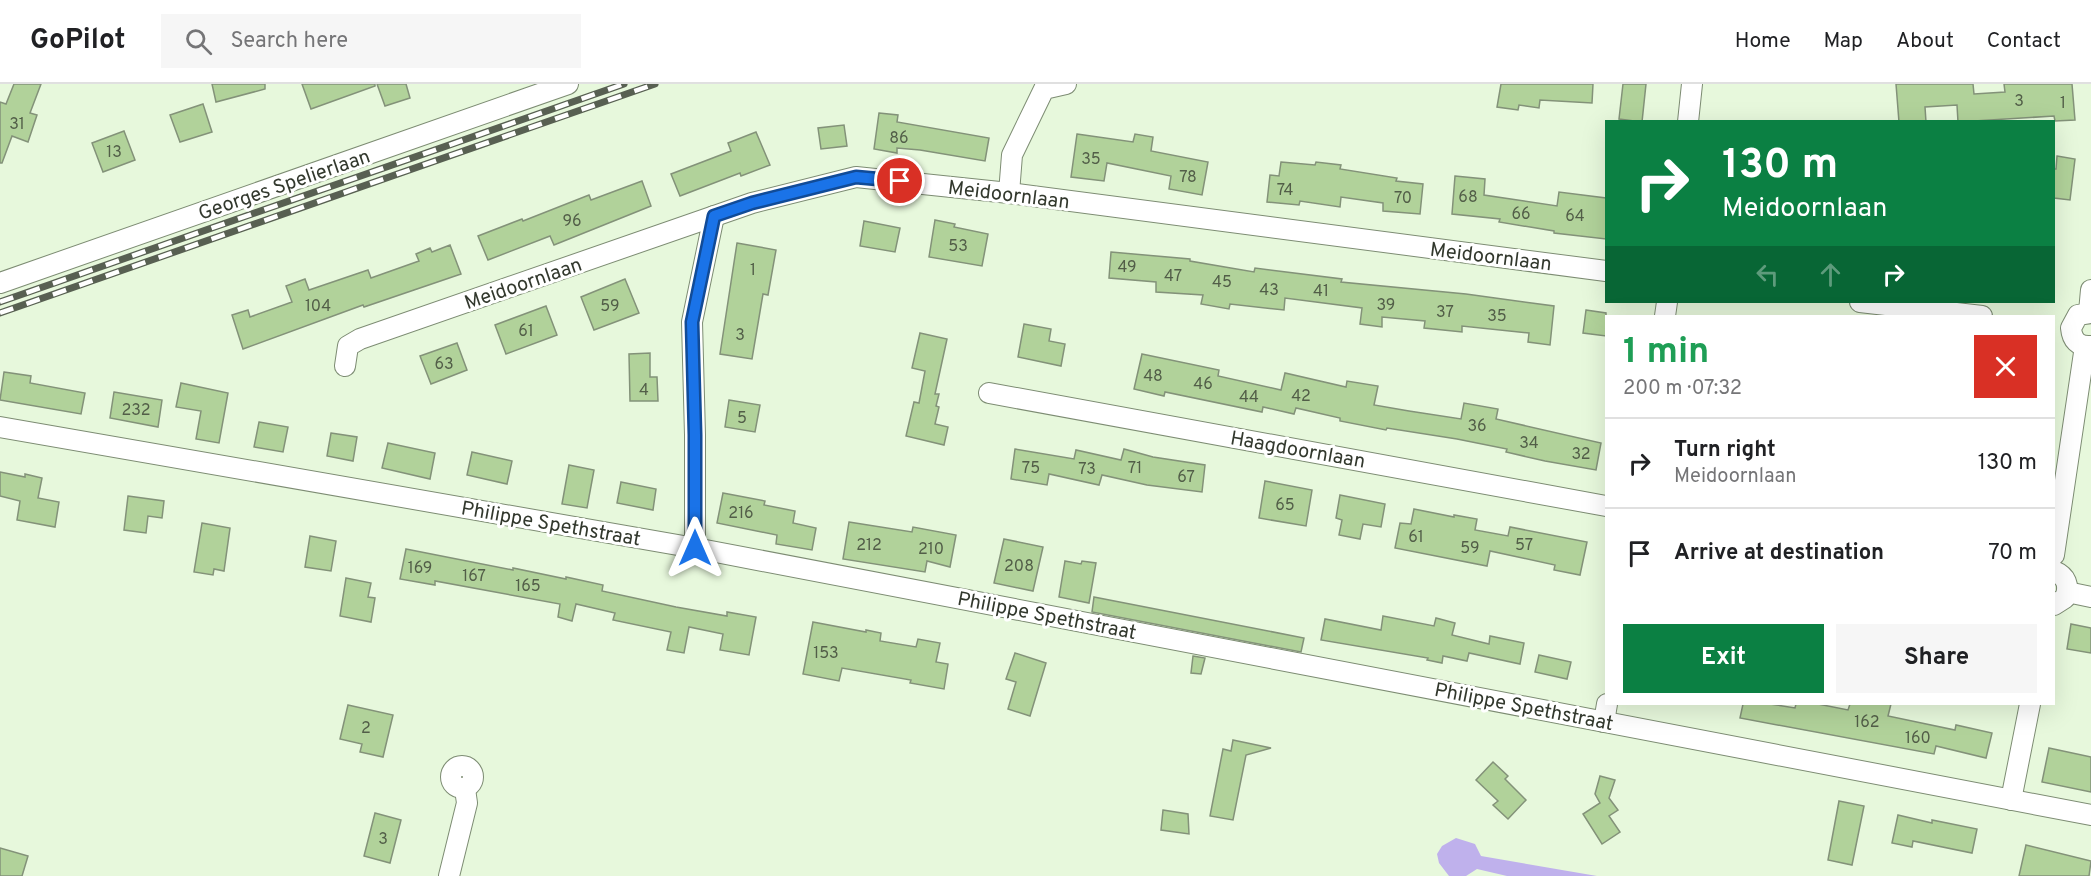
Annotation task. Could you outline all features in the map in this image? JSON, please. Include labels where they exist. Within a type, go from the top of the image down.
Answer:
[{"type":"street","name":"Georges Spelierlaan","points":[[0,283],[568,84]]},
{"type":"street","points":[[1009,193],[1012,155],[1044,89],[1066,84]]},
{"type":"street","points":[[1688,120],[1692,84]]},
{"type":"street","name":"Meidoornlaan","points":[[345,366],[348,346],[360,339],[752,203],[856,177],[1009,193],[1605,271]]},
{"type":"street","points":[[695,548],[692,322],[714,216]]},
{"type":"street","points":[[2055,549],[2088,346],[2074,340],[2062,326],[2078,315],[2090,313],[2091,290]]},
{"type":"street","points":[[1869,303],[1973,315]]},
{"type":"street","name":"Haagdoornlaan","points":[[989,393],[1605,506]]},
{"type":"street","name":"Philippe Spethstraat","points":[[0,427],[695,548],[1606,713],[2011,800],[2091,814]]},
{"type":"street","points":[[2055,572],[2063,576],[2067,582],[2060,599],[2091,597]]},
{"type":"street","points":[[2011,800],[2030,705]]},
{"type":"street","points":[[449,876],[467,802],[465,789]]},
{"type":"shaded area","points":[[1456,838],[1475,844],[1481,856],[1597,876],[1507,876],[1477,869],[1466,876],[1449,876],[1439,863],[1437,854],[1442,846]]},
{"type":"building","points":[[14,84],[41,84],[30,113],[37,115],[28,142],[12,136],[2,163],[0,163],[0,102],[6,104]]},
{"type":"building","points":[[212,84],[265,84],[265,89],[216,102]]},
{"type":"building","points":[[302,84],[375,84],[375,86],[311,109]]},
{"type":"building","points":[[377,84],[406,84],[410,98],[385,106]]},
{"type":"building","points":[[1501,84],[1593,84],[1592,103],[1540,100],[1539,108],[1519,105],[1518,110],[1497,107]]},
{"type":"building","points":[[1623,84],[1646,84],[1642,120],[1619,119]]},
{"type":"building","points":[[1896,84],[1973,84],[1974,94],[2005,92],[2004,84],[2072,84],[2075,120],[2055,121],[2054,116],[1958,120],[1957,105],[1925,107],[1926,120],[1899,120]]},
{"type":"building","points":[[203,104],[212,132],[180,142],[170,115]]},
{"type":"building","points":[[879,113],[898,115],[897,122],[989,138],[985,161],[920,150],[897,148],[897,153],[874,149]]},
{"type":"building","points":[[844,125],[847,146],[821,149],[818,128]]},
{"type":"building","points":[[124,131],[135,160],[103,172],[92,143]]},
{"type":"building","points":[[756,132],[770,165],[741,176],[740,173],[680,196],[671,174],[731,151],[728,143]]},
{"type":"building","points":[[1077,134],[1133,142],[1135,134],[1153,137],[1151,151],[1208,162],[1202,195],[1169,189],[1171,176],[1107,163],[1104,181],[1071,177]]},
{"type":"building","points":[[2057,156],[2075,159],[2070,200],[2055,198]]},
{"type":"building","points":[[1281,162],[1341,165],[1340,169],[1397,178],[1396,181],[1423,184],[1420,214],[1383,211],[1383,203],[1341,197],[1340,207],[1300,201],[1299,205],[1267,202],[1270,175],[1279,176]]},
{"type":"building","points":[[1455,176],[1485,179],[1484,195],[1557,206],[1559,192],[1605,198],[1605,239],[1554,233],[1554,231],[1499,222],[1500,219],[1452,214]]},
{"type":"building","points":[[642,181],[651,206],[554,245],[550,236],[488,260],[478,236],[589,195],[591,200]]},
{"type":"building","points":[[935,220],[955,224],[954,227],[988,234],[982,266],[929,257]]},
{"type":"building","points":[[864,221],[900,228],[895,252],[860,246]]},
{"type":"building","points":[[737,243],[776,250],[768,295],[763,294],[752,359],[720,354]]},
{"type":"building","points":[[450,245],[461,274],[364,307],[363,305],[243,349],[232,315],[248,310],[250,317],[292,302],[286,286],[305,279],[309,290],[368,270],[371,278],[419,261],[416,254],[430,248],[432,252]]},
{"type":"building","points":[[1111,252],[1190,259],[1190,261],[1254,272],[1255,268],[1342,279],[1341,282],[1466,294],[1554,306],[1550,345],[1528,342],[1529,333],[1462,326],[1462,332],[1424,328],[1425,321],[1382,317],[1382,327],[1360,324],[1362,308],[1285,298],[1284,310],[1230,304],[1229,309],[1201,304],[1203,295],[1156,292],[1156,282],[1109,278]]},
{"type":"building","points":[[625,279],[639,313],[594,330],[581,297]]},
{"type":"building","points":[[546,306],[557,335],[506,354],[495,325]]},
{"type":"building","points":[[1586,310],[1606,313],[1605,336],[1583,333]]},
{"type":"building","points":[[1024,324],[1051,329],[1049,341],[1065,344],[1061,366],[1018,357]]},
{"type":"building","points":[[920,333],[947,339],[935,394],[939,394],[936,406],[939,407],[935,424],[948,427],[944,445],[906,436],[914,402],[919,403],[925,371],[912,368]]},
{"type":"building","points":[[457,343],[467,370],[431,384],[420,356]]},
{"type":"building","points":[[650,353],[650,377],[657,377],[658,401],[630,401],[629,354]]},
{"type":"building","points":[[1142,354],[1219,370],[1218,376],[1281,390],[1285,373],[1346,387],[1347,381],[1378,386],[1374,405],[1409,411],[1461,419],[1464,403],[1498,409],[1496,419],[1601,443],[1596,470],[1545,461],[1506,452],[1507,449],[1457,439],[1387,428],[1386,430],[1340,421],[1340,418],[1296,408],[1294,414],[1263,407],[1262,412],[1165,392],[1164,396],[1134,389]]},
{"type":"building","points":[[4,372],[31,376],[30,383],[85,393],[81,414],[0,400]]},
{"type":"building","points":[[181,383],[228,393],[219,443],[196,439],[201,411],[176,407]]},
{"type":"building","points":[[114,392],[162,400],[158,427],[110,418]]},
{"type":"building","points":[[729,400],[760,405],[755,432],[725,427]]},
{"type":"building","points":[[259,422],[288,427],[283,452],[254,447]]},
{"type":"building","points":[[331,433],[357,437],[353,461],[327,456]]},
{"type":"building","points":[[388,443],[435,453],[430,479],[382,468]]},
{"type":"building","points":[[1015,449],[1074,459],[1076,450],[1121,460],[1124,449],[1153,457],[1205,465],[1202,492],[1147,485],[1102,475],[1099,485],[1049,474],[1047,485],[1011,479]]},
{"type":"building","points":[[472,452],[512,461],[507,484],[467,475]]},
{"type":"building","points":[[569,465],[594,470],[587,508],[562,504]]},
{"type":"building","points":[[0,472],[42,478],[38,498],[59,502],[55,527],[17,520],[20,501],[0,496]]},
{"type":"building","points":[[1265,481],[1312,490],[1306,526],[1259,518]]},
{"type":"building","points":[[621,482],[656,489],[653,510],[617,503]]},
{"type":"building","points":[[723,493],[765,501],[764,505],[795,511],[793,523],[816,528],[812,550],[776,544],[777,535],[717,523]]},
{"type":"building","points":[[1340,495],[1385,504],[1381,527],[1363,524],[1360,539],[1339,535],[1342,520],[1336,518]]},
{"type":"building","points":[[128,496],[164,501],[162,518],[148,516],[146,533],[124,530]]},
{"type":"building","points":[[1414,509],[1477,519],[1475,530],[1508,536],[1510,527],[1587,542],[1580,575],[1554,570],[1555,565],[1490,551],[1487,566],[1395,548],[1400,523],[1411,524]]},
{"type":"building","points":[[849,522],[912,532],[913,527],[956,535],[950,567],[927,561],[925,572],[843,559]]},
{"type":"building","points":[[202,523],[230,528],[224,571],[214,569],[213,575],[194,572]]},
{"type":"building","points":[[310,536],[336,541],[331,571],[305,567]]},
{"type":"building","points":[[1004,539],[1043,547],[1033,591],[994,583]]},
{"type":"building","points":[[406,549],[513,570],[513,568],[566,579],[566,577],[603,585],[602,591],[676,607],[727,616],[727,612],[756,617],[749,655],[720,650],[723,634],[689,627],[684,653],[667,650],[671,632],[613,620],[615,613],[576,604],[572,621],[558,617],[560,604],[435,581],[435,585],[400,579]]},
{"type":"building","points":[[1065,561],[1081,564],[1082,561],[1096,563],[1089,603],[1059,597]]},
{"type":"building","points":[[346,578],[371,583],[368,597],[375,598],[371,622],[340,616]]},
{"type":"building","points":[[1094,597],[1304,638],[1301,652],[1092,612]]},
{"type":"building","points":[[1383,616],[1434,626],[1436,618],[1455,623],[1452,635],[1489,644],[1490,636],[1524,643],[1520,664],[1469,653],[1467,661],[1443,656],[1442,663],[1427,660],[1428,658],[1321,640],[1325,619],[1381,630]]},
{"type":"building","points":[[813,622],[881,633],[880,641],[916,647],[918,639],[940,643],[936,662],[948,664],[944,689],[910,683],[911,680],[842,668],[839,681],[803,674]]},
{"type":"building","points":[[2071,624],[2091,628],[2091,653],[2067,649]]},
{"type":"building","points":[[1015,653],[1046,663],[1030,716],[1008,709],[1016,682],[1006,679]]},
{"type":"building","points":[[1539,655],[1571,662],[1567,679],[1535,672]]},
{"type":"building","points":[[1193,656],[1205,658],[1201,674],[1191,673]]},
{"type":"building","points":[[348,705],[393,715],[383,757],[360,752],[362,744],[340,739]]},
{"type":"building","points":[[1743,705],[1776,705],[1795,708],[1796,705],[1823,705],[1848,710],[1850,705],[1891,705],[1888,716],[1955,730],[1956,725],[1992,733],[1986,758],[1936,746],[1934,754],[1740,718]]},
{"type":"building","points":[[1233,740],[1271,748],[1246,755],[1233,820],[1210,816],[1223,749],[1231,751]]},
{"type":"building","points":[[2049,748],[2091,757],[2091,792],[2042,782]]},
{"type":"building","points":[[1493,762],[1508,776],[1505,779],[1526,800],[1508,819],[1493,805],[1498,801],[1476,780]]},
{"type":"building","points":[[1600,776],[1615,780],[1609,798],[1618,810],[1609,816],[1620,832],[1602,844],[1583,814],[1600,803],[1595,794]]},
{"type":"building","points":[[1839,801],[1864,806],[1852,865],[1828,860]]},
{"type":"building","points":[[1163,810],[1188,814],[1189,834],[1161,830]]},
{"type":"building","points":[[375,813],[401,820],[390,863],[364,856]]},
{"type":"building","points":[[1898,815],[1932,823],[1932,820],[1977,829],[1972,853],[1913,841],[1912,847],[1892,843]]},
{"type":"building","points":[[2026,845],[2091,861],[2089,876],[2019,876]]},
{"type":"building","points":[[0,848],[28,856],[22,876],[0,876]]},
{"type":"railway","points":[[0,302],[624,84]]},
{"type":"railway","points":[[0,313],[655,84]]},
{"type":"route","points":[[695,548],[692,322],[714,216],[752,203],[856,177],[900,181]]}]
